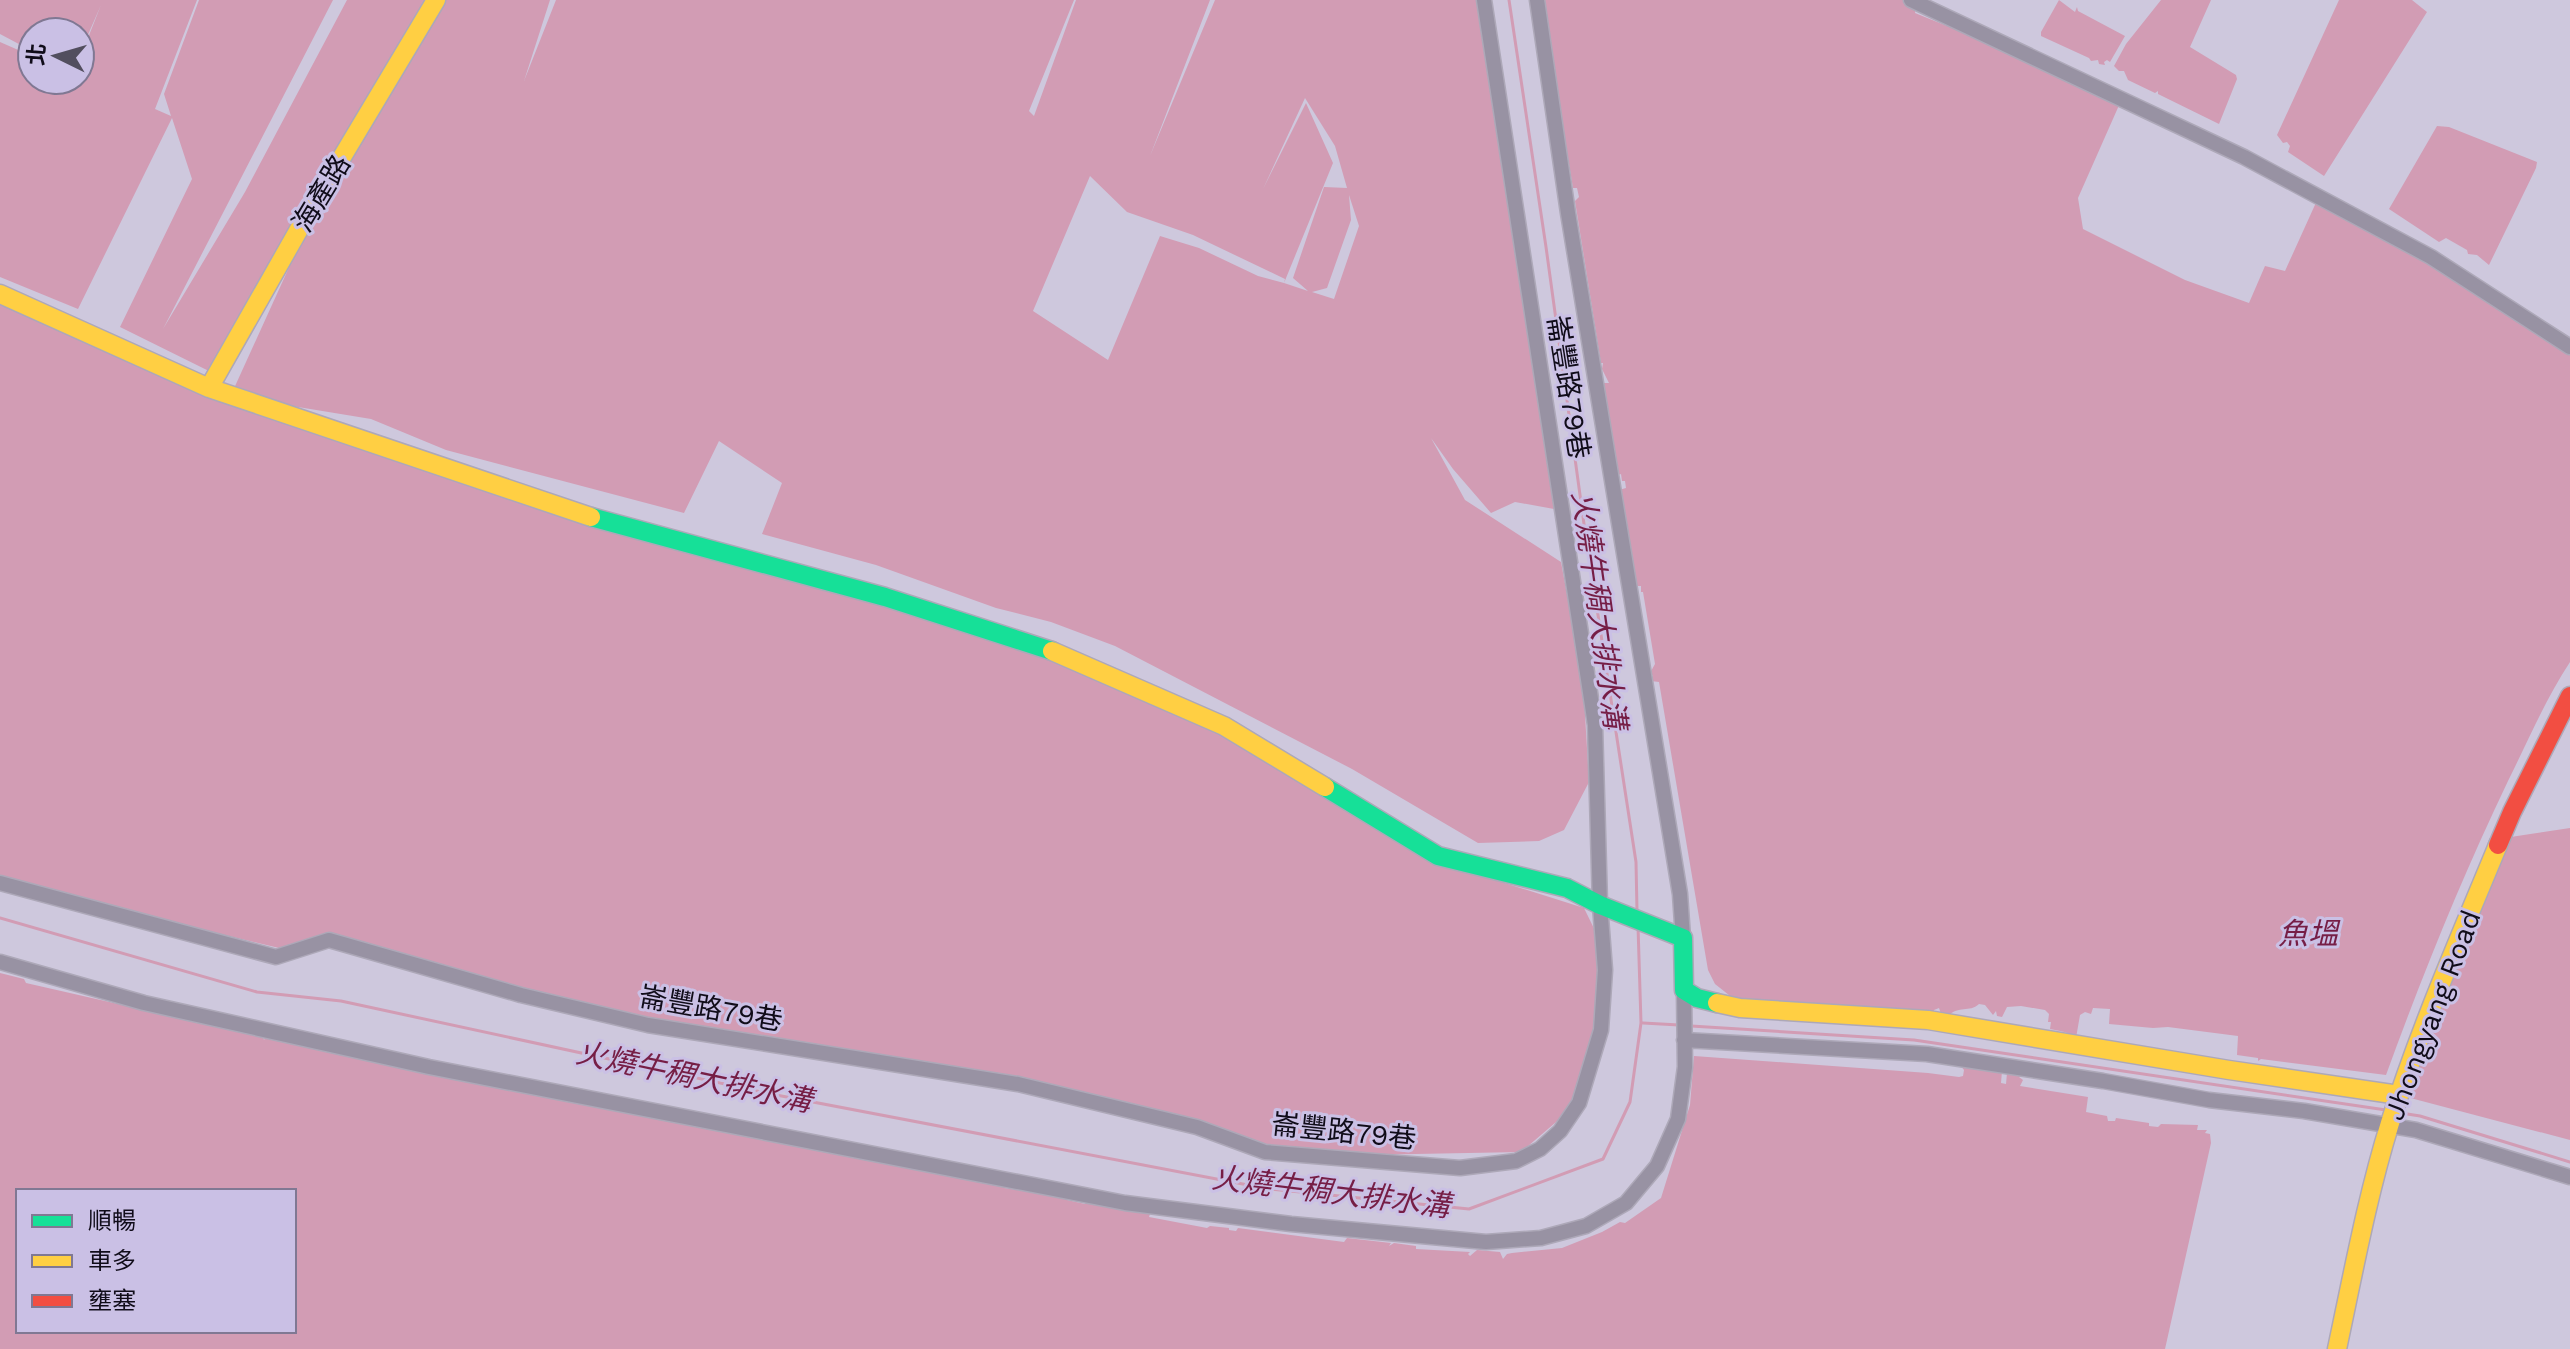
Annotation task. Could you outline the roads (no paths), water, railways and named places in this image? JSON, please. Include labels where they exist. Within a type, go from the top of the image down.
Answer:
[{"type":"street","name":"海產路","points":[[209,388],[302,224],[436,0]]},
{"type":"street","name":"崙豐路79巷","points":[[0,883],[276,957],[329,940],[521,995],[634,1022],[1018,1084],[1197,1127],[1265,1152],[1460,1168],[1516,1161],[1540,1149],[1560,1131],[1579,1103],[1601,1030],[1605,970],[1595,725],[1484,0]]},
{"type":"street","points":[[0,962],[144,1003],[429,1067],[1125,1203],[1291,1224],[1486,1242],[1541,1238],[1586,1226],[1626,1203],[1657,1166],[1678,1119],[1685,1067],[1680,894],[1570,229],[1537,0]]},
{"type":"street","points":[[1911,0],[2244,157],[2451,269],[2570,347]]},
{"type":"street","points":[[0,294],[209,388],[606,522],[885,597],[1044,648],[1224,726],[1438,856],[1567,888],[1600,905],[1683,938]]},
{"type":"street","name":"Jhongyang Road","points":[[2337,1349],[2389,1126],[2424,1024],[2512,812],[2570,696]]},
{"type":"street","points":[[1684,990],[1697,998],[1740,1008],[1928,1020],[2399,1095]]},
{"type":"street","points":[[1684,1040],[1927,1054],[2209,1100],[2304,1111],[2416,1130],[2570,1177]]},
{"type":"water","points":[[0,0],[197,0],[155,109],[171,116],[164,94],[199,0],[333,0],[163,329],[245,192],[347,0],[550,0],[524,81],[556,0],[1074,0],[1029,111],[1034,116],[1076,0],[1210,0],[1150,156],[1215,0],[1476,0],[1554,509],[1515,502],[1491,513],[1431,438],[1465,500],[1561,562],[1570,611],[1579,614],[1589,782],[1564,830],[1539,841],[1478,843],[1352,769],[1115,646],[876,565],[762,534],[782,483],[719,441],[684,513],[446,450],[371,419],[238,397],[577,512],[828,582],[1200,710],[1470,872],[1584,908],[1604,949],[1599,1049],[1576,1105],[1521,1152],[1362,1155],[1261,1147],[1195,1120],[667,1024],[544,996],[332,936],[279,948],[0,877],[0,302],[231,395],[301,241],[221,377],[120,327],[192,179],[172,118],[78,309],[0,277],[0,42],[16,49],[16,96],[96,96],[96,18],[101,5],[96,16],[16,16],[16,42],[0,34]],"holes":[[[1305,98],[1335,146],[1347,188],[1324,187],[1293,278],[1308,291],[1284,283],[1333,163],[1306,103],[1263,189]],[[1090,176],[1127,212],[1193,235],[1285,279],[1284,283],[1258,276],[1199,248],[1160,236],[1108,360],[1033,311]],[[1349,195],[1359,226],[1334,299],[1312,292],[1327,288],[1351,220]]]},
{"type":"water","name":"魚塭","points":[[1542,0],[1917,0],[1915,13],[1947,26],[1964,29],[1963,33],[1971,33],[1970,36],[1989,44],[2124,94],[2078,198],[2083,229],[2185,280],[2249,303],[2265,266],[2285,271],[2319,196],[2570,341],[2570,662],[2537,721],[2475,854],[2428,964],[2386,1075],[2258,1061],[2258,1058],[2237,1055],[2238,1036],[2168,1027],[2109,1024],[2110,1009],[2093,1008],[2091,1014],[2085,1012],[2080,1015],[2076,1038],[2050,1029],[2049,1014],[2045,1010],[2021,1006],[2007,1007],[2002,1017],[1997,1016],[1996,1011],[1993,1015],[1985,1005],[1979,1004],[1948,1016],[1941,1014],[1939,1008],[1933,1013],[1734,999],[1715,984],[1708,970],[1659,682],[1651,681],[1653,676],[1650,673],[1655,664],[1643,592],[1641,586],[1634,586],[1630,560],[1633,555],[1630,555],[1619,490],[1626,488],[1625,481],[1622,481],[1621,474],[1618,475],[1602,383],[1609,383],[1602,369],[1575,201],[1579,197],[1577,188],[1573,188]]},
{"type":"water","points":[[2059,0],[2075,12],[2077,7],[2078,11],[2125,36],[2110,62],[2107,60],[2105,65],[2099,64],[2098,60],[2091,61],[2041,36]]},
{"type":"water","points":[[2161,0],[2211,0],[2190,47],[2236,75],[2219,124],[2158,94],[2158,91],[2155,93],[2128,80],[2124,71],[2114,66],[2126,44]]},
{"type":"water","points":[[2339,0],[2412,0],[2427,12],[2324,176],[2288,152],[2290,146],[2277,135]]},
{"type":"water","points":[[2437,126],[2449,127],[2537,162],[2489,265],[2446,238],[2439,242],[2389,209]]},
{"type":"water","points":[[2570,828],[2570,1140],[2399,1095],[2504,838]]},
{"type":"water","points":[[0,973],[24,979],[26,983],[263,1037],[264,1040],[266,1036],[876,1162],[877,1158],[967,1180],[968,1177],[1004,1184],[1004,1188],[1065,1197],[1085,1204],[1088,1200],[1150,1214],[1149,1217],[1207,1228],[1236,1231],[1238,1228],[1344,1242],[1347,1238],[1391,1243],[1389,1246],[1394,1243],[1416,1246],[1416,1249],[1470,1252],[1470,1256],[1477,1250],[1500,1252],[1503,1259],[1512,1253],[1562,1248],[1620,1222],[1625,1223],[1661,1198],[1690,1105],[1694,1056],[1959,1077],[1963,1076],[1961,1066],[2002,1071],[2001,1083],[2006,1084],[2007,1073],[2024,1075],[2019,1077],[2023,1080],[2020,1086],[2088,1097],[2086,1112],[2107,1116],[2108,1121],[2115,1121],[2116,1118],[2158,1127],[2161,1124],[2198,1125],[2197,1130],[2207,1130],[2205,1133],[2210,1134],[2211,1143],[2165,1349],[0,1349]]},
{"type":"waterway","name":"火燒牛稠大排水溝","points":[[1509,0],[1636,862],[1637,911]]},
{"type":"waterway","name":"火燒牛稠大排水溝","points":[[0,918],[257,992],[341,1001],[771,1094],[1269,1189],[1469,1209],[1603,1159],[1630,1102],[1641,1023],[1638,926]]},
{"type":"waterway","points":[[1643,1023],[1679,1025]]},
{"type":"waterway","points":[[1691,1026],[1914,1040],[2386,1110]]},
{"type":"waterway","points":[[2401,1113],[2420,1116],[2570,1162]]}]
